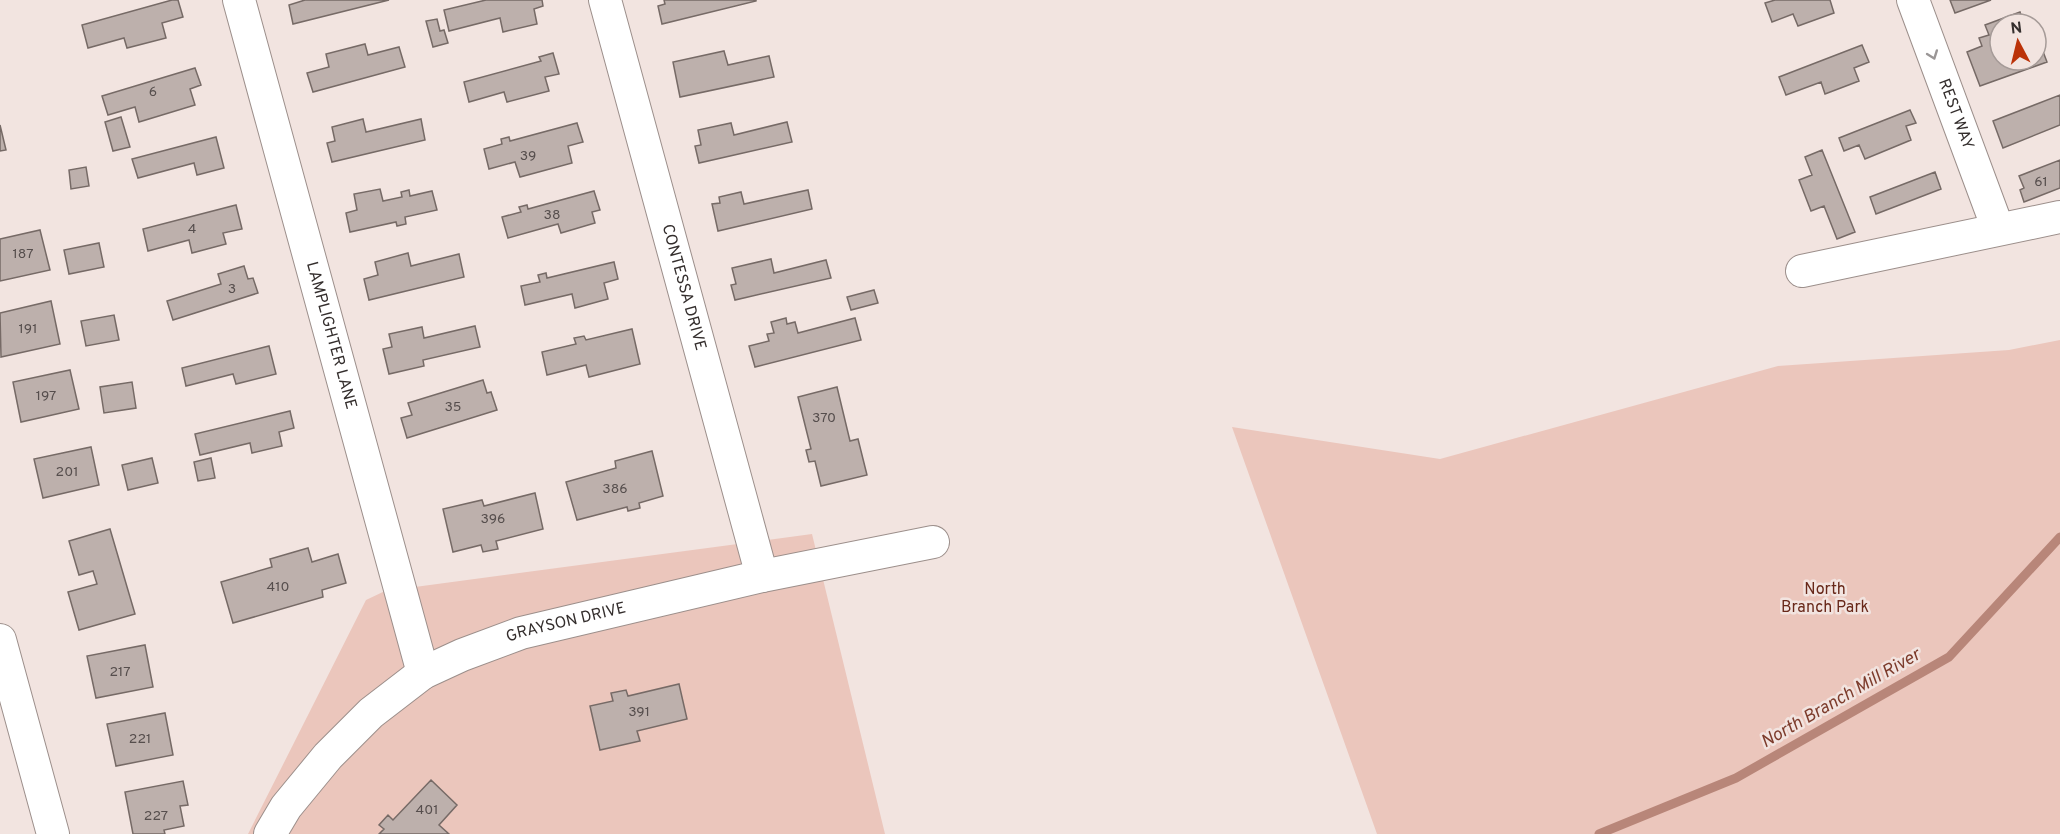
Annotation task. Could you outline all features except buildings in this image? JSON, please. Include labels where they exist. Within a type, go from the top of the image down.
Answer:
[{"type":"street","name":"LAMPLIGHTER LANE","points":[[239,0],[423,672]]},
{"type":"street","name":"CONTESSA DRIVE","points":[[604,0],[762,576]]},
{"type":"street","name":"REST WAY","points":[[1913,0],[1998,229]]},
{"type":"street","points":[[1802,271],[2060,217]]},
{"type":"street","name":"GRAYSON DRIVE","points":[[270,834],[286,807],[328,756],[371,713],[423,672],[521,633],[762,576],[933,542]]},
{"type":"street","points":[[0,640],[54,834]]},
{"type":"green space","name":"North Branch Park","points":[[2060,340],[2060,834],[1377,834],[1232,427],[1440,459],[1778,366],[2009,350]]},
{"type":"green space","points":[[812,534],[885,834],[248,834],[366,600],[385,591]]},
{"type":"waterway","name":"North Branch Mill River","points":[[1599,834],[1736,778],[1949,657],[2060,537]]}]
